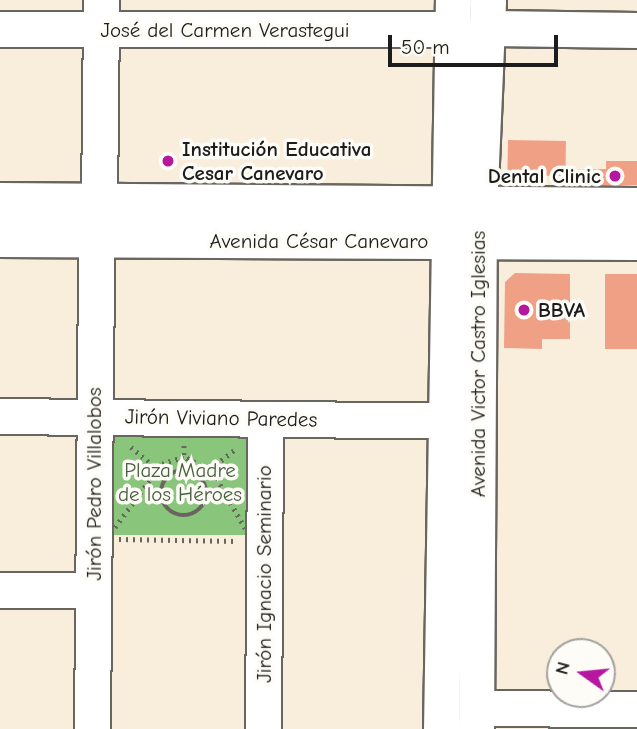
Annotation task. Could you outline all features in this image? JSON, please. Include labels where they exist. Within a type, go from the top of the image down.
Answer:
[{"type":"main road","name":"Avenida César Canevaro","points":[[0,202],[97,221],[462,225],[637,241]]},
{"type":"main road","name":"Avenida César Canevaro","points":[[462,225],[637,207]]},
{"type":"main road","name":"Avenida César Canevaro","points":[[0,238],[97,221]]},
{"type":"street","points":[[487,14],[637,30]]},
{"type":"street","name":"Avenida Victor Castro Iglesias","points":[[441,729],[442,421],[487,14]]},
{"type":"street","name":"José del Carmen Verastegui","points":[[0,29],[100,15],[452,15]]},
{"type":"street","name":"Jirón Pedro Villalobos","points":[[92,729],[93,590],[100,539],[94,416],[100,15]]},
{"type":"street","name":"Avenida Victor Castro Iglesias","points":[[452,15],[462,225],[477,718]]},
{"type":"street","name":"Jirón Viviano Paredes","points":[[0,416],[442,421]]},
{"type":"street","name":"Jirón Ignacio Seminario","points":[[263,729],[258,541],[265,419]]},
{"type":"street","points":[[0,590],[93,590]]},
{"type":"street","points":[[477,718],[637,709]]},
{"type":"path","points":[[100,539],[110,430],[123,430],[252,433],[258,541]]},
{"type":"path","points":[[100,539],[162,464],[184,457],[206,464],[258,541]]},
{"type":"path","points":[[183,470],[201,478],[207,493],[200,509],[187,516],[166,509],[160,492],[165,479],[183,470]]},
{"type":"path","points":[[139,492],[160,492]]},
{"type":"path","points":[[207,493],[226,493]]},
{"type":"path","points":[[100,539],[258,541]]},
{"type":"green space","name":"Plaza Madre de los Héroes","points":[[107,428],[255,428],[255,535],[107,535]]},
{"type":"building","points":[[508,140],[566,141],[565,176],[507,175]]},
{"type":"building","points":[[606,161],[637,161],[637,185],[567,185],[566,170],[606,169]]},
{"type":"building","name":"BBVA","points":[[515,273],[570,274],[570,339],[542,339],[542,349],[504,348],[505,282]]},
{"type":"building","points":[[605,274],[637,274],[637,349],[605,349]]},
{"type":"place","name":"Institución Educativa Cesar Canevaro","points":[[168,161]]},
{"type":"place","name":"Dental Clinic","points":[[615,176]]},
{"type":"place","name":"BBVA","points":[[524,310]]}]
